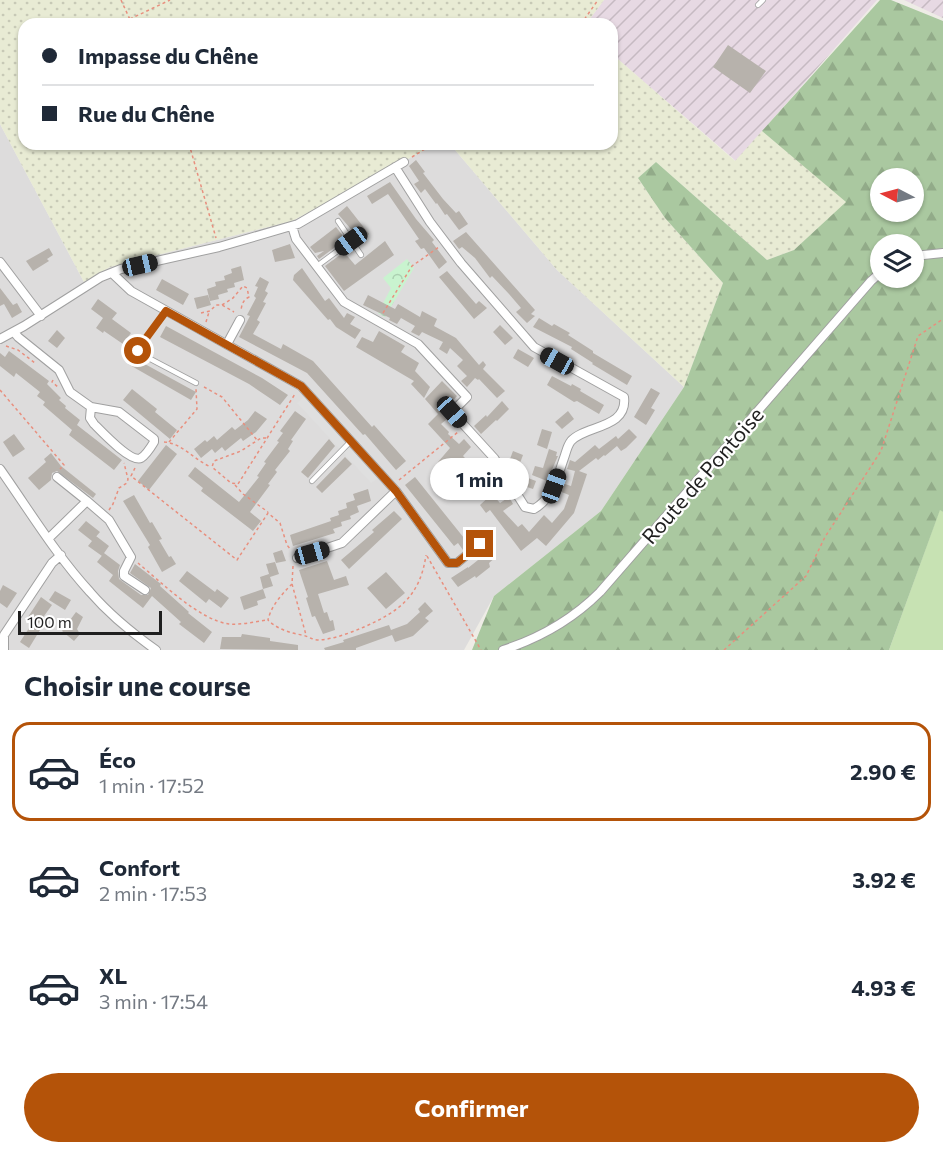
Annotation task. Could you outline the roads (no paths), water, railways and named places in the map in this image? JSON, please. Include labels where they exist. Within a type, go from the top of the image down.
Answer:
[{"type":"street","points":[[0,339],[41,316],[95,280],[111,273],[219,247],[292,226],[307,220],[404,162]]},
{"type":"street","points":[[292,226],[296,238],[344,302],[418,344],[467,397],[452,412],[488,451],[523,503],[531,510],[543,503],[551,493],[568,446],[579,435],[615,420],[624,404],[624,397],[534,347],[466,270],[395,167]]},
{"type":"street","points":[[924,255],[943,253]]},
{"type":"street","points":[[0,262],[41,316]]},
{"type":"street","points":[[111,273],[131,291],[301,386],[393,488],[448,563],[457,563],[480,544]]},
{"type":"street","name":"Route de Pontoise","points":[[503,650],[523,643],[564,622],[600,592],[870,283]]},
{"type":"street","points":[[227,344],[240,320]]},
{"type":"street","points":[[14,332],[59,370],[70,392],[92,407],[119,412],[154,441],[140,458],[127,456],[94,424],[90,418],[92,407]]},
{"type":"street","points":[[0,469],[91,593],[115,618],[156,650]]},
{"type":"street","points":[[57,477],[104,515],[131,557],[123,572],[124,576],[145,590]]},
{"type":"street","points":[[297,558],[342,543],[393,488]]},
{"type":"street","points":[[49,538],[87,501]]},
{"type":"street","points":[[4,650],[2,645],[4,635],[52,563],[61,555]]},
{"type":"lane","points":[[758,5],[763,0]]},
{"type":"lane","points":[[338,221],[361,255]]},
{"type":"lane","points":[[317,266],[351,241]]},
{"type":"lane","points":[[166,311],[141,345],[139,352],[196,383]]},
{"type":"lane","points":[[312,481],[351,441]]}]
